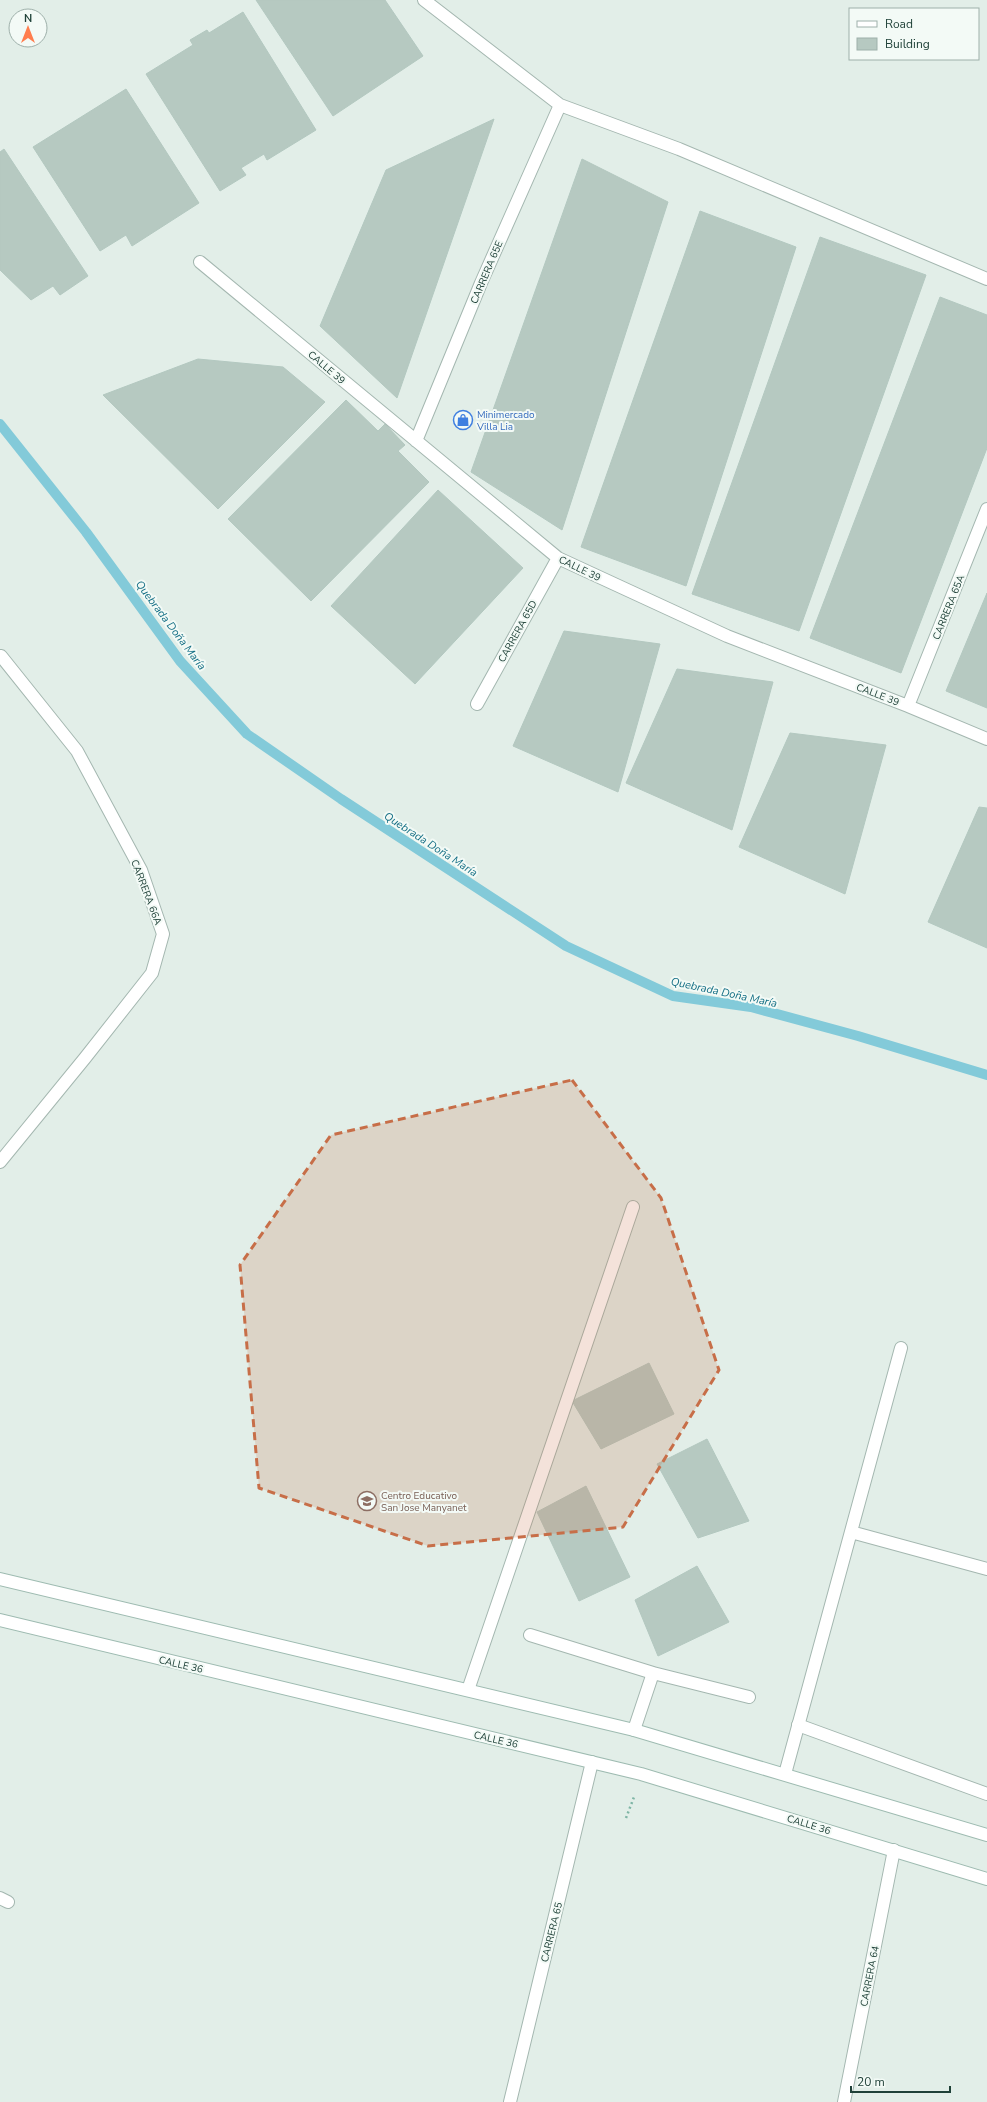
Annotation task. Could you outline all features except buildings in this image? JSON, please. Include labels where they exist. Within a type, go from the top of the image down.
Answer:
[{"type":"street","points":[[424,0],[560,105],[679,149],[987,279]]},
{"type":"street","name":"CARRERA 65E","points":[[416,441],[481,283],[560,105]]},
{"type":"street","name":"CALLE 39","points":[[200,262],[558,558],[727,636],[908,706],[987,739]]},
{"type":"street","name":"CARRERA 65A","points":[[908,706],[987,509]]},
{"type":"street","name":"CARRERA 65D","points":[[477,704],[558,558]]},
{"type":"street","name":"CARRERA 66A","points":[[0,1162],[152,973],[163,934],[141,870],[77,751],[1,656]]},
{"type":"street","points":[[468,1690],[633,1207]]},
{"type":"street","points":[[785,1774],[902,1348]]},
{"type":"street","points":[[851,1532],[987,1569]]},
{"type":"street","points":[[0,1580],[634,1730],[987,1835]]},
{"type":"street","name":"CALLE 36","points":[[0,1620],[641,1774],[987,1879]]},
{"type":"street","points":[[530,1635],[653,1673],[749,1698]]},
{"type":"street","points":[[634,1730],[653,1673]]},
{"type":"street","points":[[798,1726],[987,1794]]},
{"type":"street","name":"CARRERA 65","points":[[510,2102],[592,1762]]},
{"type":"street","name":"CARRERA 64","points":[[844,2102],[894,1850]]},
{"type":"highlighted area","points":[[572,1080],[661,1198],[719,1370],[623,1527],[428,1546],[259,1488],[240,1265],[331,1135]]},
{"type":"waterway","name":"Quebrada Doña María","points":[[0,424],[86,532],[180,661],[247,734],[341,799],[566,946],[673,996],[751,1007],[858,1036],[987,1075]]},
{"type":"place","name":"Minimercado Villa Lia","points":[[463,420]]},
{"type":"place","name":"Centro Educativo San Jose Manyanet","points":[[367,1501]]}]
